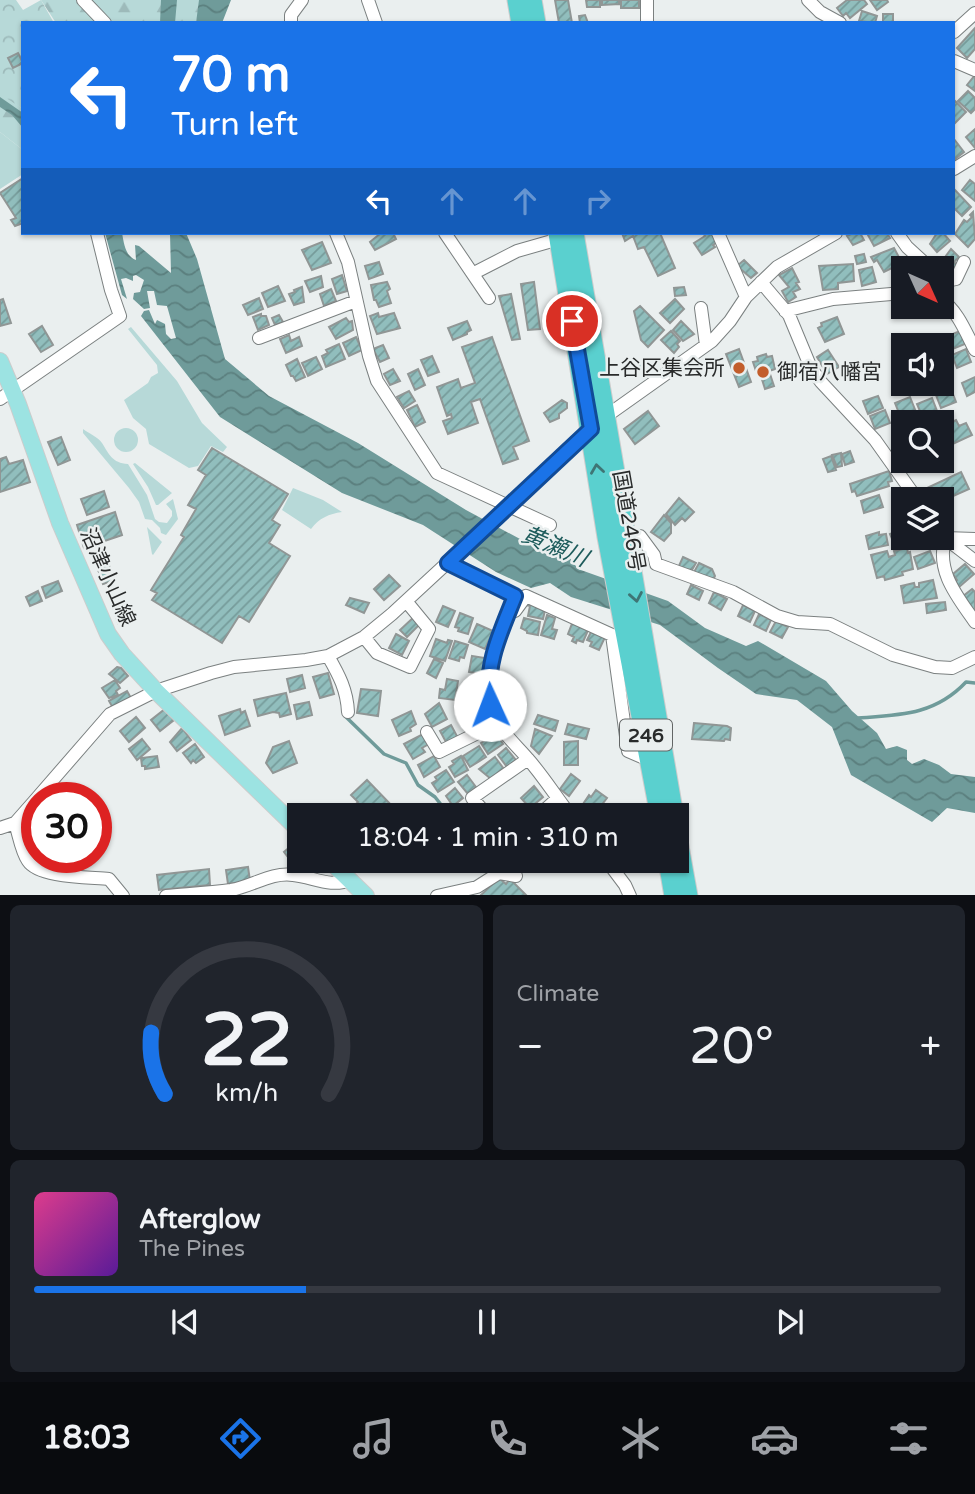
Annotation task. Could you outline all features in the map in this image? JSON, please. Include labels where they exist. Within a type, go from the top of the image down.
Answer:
[{"type":"highway","points":[[517,0],[521,21]]},
{"type":"highway","points":[[532,0],[536,21]]},
{"type":"highway","name":"国道246号","points":[[563,235],[639,657],[671,803]]},
{"type":"highway","name":"国道246号","points":[[639,657],[650,761],[658,803]]},
{"type":"highway","points":[[670,873],[674,895]]},
{"type":"highway","points":[[684,873],[688,895]]},
{"type":"main road","name":"沼津小山線","points":[[0,361],[6,394],[108,634],[122,654],[156,691],[287,818]]},
{"type":"main road","points":[[343,873],[366,895]]},
{"type":"street","points":[[83,0],[104,21]]},
{"type":"street","points":[[291,21],[291,15],[302,0]]},
{"type":"street","points":[[368,0],[375,21]]},
{"type":"street","points":[[647,0],[647,21]]},
{"type":"street","points":[[808,0],[820,12],[836,21]]},
{"type":"street","points":[[955,31],[975,13]]},
{"type":"street","points":[[955,61],[975,69]]},
{"type":"street","points":[[955,168],[975,156]]},
{"type":"street","points":[[6,394],[120,316],[97,235]]},
{"type":"street","points":[[337,235],[348,262],[377,381],[437,473],[550,525]]},
{"type":"street","points":[[446,235],[489,298]]},
{"type":"street","points":[[474,273],[517,251],[563,235]]},
{"type":"street","points":[[719,235],[746,297]]},
{"type":"street","points":[[51,782],[110,715],[156,691],[234,667],[328,656],[364,637],[598,423],[705,345],[730,321],[746,297],[777,267],[833,235]]},
{"type":"street","points":[[898,235],[917,256]]},
{"type":"street","points":[[954,280],[964,262]]},
{"type":"street","points":[[761,282],[785,311],[811,368],[821,382],[875,440],[908,487]]},
{"type":"street","points":[[785,311],[833,299],[891,293]]},
{"type":"street","points":[[259,338],[356,301]]},
{"type":"street","points":[[701,308],[705,345]]},
{"type":"street","points":[[954,314],[975,350]]},
{"type":"street","points":[[616,536],[640,536],[654,555],[656,564],[733,592],[777,615],[797,622],[830,624],[893,655],[935,667],[952,668],[975,657]]},
{"type":"street","points":[[954,537],[975,539]]},
{"type":"street","points":[[954,545],[975,561]]},
{"type":"street","points":[[941,550],[943,568],[975,622]]},
{"type":"street","points":[[448,563],[515,596],[489,671],[490,705],[498,723],[560,803]]},
{"type":"street","points":[[506,619],[526,596],[612,635],[628,751],[650,761]]},
{"type":"street","points":[[364,637],[377,653],[410,667],[429,629],[406,601]]},
{"type":"street","points":[[328,656],[342,680],[348,712]]},
{"type":"street","points":[[439,752],[498,723]]},
{"type":"street","points":[[427,732],[446,765]]},
{"type":"street","points":[[476,803],[472,798],[528,759]]},
{"type":"street","points":[[553,803],[557,799]]},
{"type":"street","points":[[0,828],[15,823],[21,816]]},
{"type":"street","points":[[15,823],[27,859],[35,869],[109,879],[123,895]]},
{"type":"street","points":[[437,895],[477,887],[499,873],[516,876]]},
{"type":"street","points":[[616,873],[630,895]]},
{"type":"street","points":[[166,895],[232,890],[276,874],[294,875],[339,885],[350,880]]},
{"type":"green space","points":[[0,0],[16,0],[23,10],[41,0],[53,21],[21,21],[21,108],[0,94]]},
{"type":"green space","points":[[41,0],[201,0],[196,21],[55,21]]},
{"type":"green space","points":[[0,92],[21,108],[21,148],[0,132]]},
{"type":"green space","points":[[0,132],[21,148],[21,175],[0,189]]},
{"type":"green space","points":[[131,327],[177,381],[202,423],[227,447],[223,452],[211,446],[198,466],[189,468],[149,444],[146,429],[133,418],[124,400],[158,373],[157,365],[128,329]]},
{"type":"green space","points":[[126,428],[135,431],[138,440],[135,449],[126,452],[117,449],[114,440],[117,431]]},
{"type":"green space","points":[[83,429],[100,441],[115,460],[128,464],[147,495],[155,519],[159,522],[167,523],[172,516],[172,511],[166,504],[173,499],[178,519],[166,535],[161,533],[152,520],[145,519],[139,502],[83,433]]},
{"type":"green space","points":[[133,464],[172,493],[158,505]]},
{"type":"green space","points":[[293,488],[323,500],[342,512],[325,517],[311,529],[282,510]]},
{"type":"green space","points":[[147,527],[162,542],[153,555],[152,554]]},
{"type":"water","points":[[161,0],[177,0],[175,21],[160,21]]},
{"type":"water","points":[[199,0],[231,0],[223,21],[196,21]]},
{"type":"water","points":[[0,97],[21,112],[21,126],[12,115],[0,107]]},
{"type":"water","points":[[106,235],[122,235],[129,256],[136,260],[135,245],[139,246],[171,273],[170,235],[187,235],[197,259],[225,359],[269,396],[358,443],[466,510],[546,553],[552,545],[564,550],[578,569],[668,601],[705,628],[746,646],[758,641],[826,681],[852,711],[877,733],[886,749],[897,746],[907,750],[907,760],[912,764],[924,759],[951,774],[975,777],[975,813],[947,808],[932,822],[851,775],[832,727],[797,700],[756,694],[660,625],[571,597],[550,583],[531,588],[496,572],[423,525],[342,493],[220,417],[141,316],[144,311],[149,310],[155,324],[157,320],[165,324],[166,334],[171,339],[176,338],[167,306],[157,305],[154,291],[147,291],[150,308],[144,309],[133,299],[134,293],[140,292],[144,280],[136,275],[133,276],[133,281],[121,279],[127,299],[122,295]]},
{"type":"building","points":[[555,0],[568,0],[572,21],[559,21]]},
{"type":"building","points":[[586,0],[600,0],[600,7],[587,7]]},
{"type":"building","points":[[602,0],[619,0],[619,4],[602,5]]},
{"type":"building","points":[[621,0],[639,0],[639,8],[621,8]]},
{"type":"building","points":[[847,0],[864,0],[867,4],[850,18],[846,13],[843,16],[837,8]]},
{"type":"building","points":[[870,0],[887,0],[888,2],[877,10]]},
{"type":"building","points":[[862,11],[877,16],[876,21],[859,21]]},
{"type":"building","points":[[883,14],[893,14],[893,21],[883,21]]},
{"type":"building","points":[[585,15],[587,21],[580,21],[579,16]]},
{"type":"building","points":[[975,28],[975,49],[967,58],[957,48]]},
{"type":"building","points":[[18,53],[21,64],[13,68],[8,58]]},
{"type":"building","points":[[975,75],[975,91],[967,85]]},
{"type":"building","points":[[968,91],[975,98],[975,109],[971,113],[958,101]]},
{"type":"building","points":[[955,101],[966,112],[955,123]]},
{"type":"building","points":[[975,129],[975,148],[966,137]]},
{"type":"building","points":[[955,140],[964,152],[955,159]]},
{"type":"building","points":[[21,179],[21,224],[15,226],[11,220],[16,218],[0,193]]},
{"type":"building","points":[[970,180],[975,184],[975,201],[962,190]]},
{"type":"building","points":[[955,190],[971,207],[962,216],[955,209]]},
{"type":"building","points":[[973,212],[975,239],[968,247],[955,234],[964,220],[967,222],[972,217],[970,215]]},
{"type":"building","points":[[379,235],[394,235],[396,239],[375,250],[370,242]]},
{"type":"building","points":[[623,235],[661,235],[675,268],[658,276],[644,247],[638,249],[633,236],[625,241]]},
{"type":"building","points":[[712,235],[717,242],[713,245],[715,247],[702,255],[694,243]]},
{"type":"building","points":[[861,235],[864,240],[853,245],[847,236]]},
{"type":"building","points":[[868,235],[888,235],[890,238],[874,246]]},
{"type":"building","points":[[936,235],[945,235],[950,241],[937,252],[930,244]]},
{"type":"building","points":[[322,242],[331,263],[312,270],[302,250]]},
{"type":"building","points":[[894,248],[898,256],[891,256],[891,268],[884,272],[877,260],[874,262],[871,257]]},
{"type":"building","points":[[951,249],[959,257],[954,262],[954,256],[946,256]]},
{"type":"building","points":[[864,254],[866,262],[857,264],[855,256]]},
{"type":"building","points":[[744,260],[757,273],[751,278],[737,266]]},
{"type":"building","points":[[379,262],[383,274],[369,279],[365,266]]},
{"type":"building","points":[[853,264],[854,281],[838,283],[838,289],[823,290],[819,266]]},
{"type":"building","points":[[872,267],[876,282],[862,286],[859,270]]},
{"type":"building","points":[[792,268],[800,289],[793,292],[796,297],[788,302],[782,291],[789,287],[779,275]]},
{"type":"building","points":[[342,275],[347,291],[337,294],[332,279]]},
{"type":"building","points":[[321,276],[323,287],[310,292],[305,281]]},
{"type":"building","points":[[387,282],[391,303],[379,307],[374,300],[371,285]]},
{"type":"building","points":[[534,282],[540,329],[528,330],[521,284]]},
{"type":"building","points":[[278,286],[285,301],[268,307],[262,293]]},
{"type":"building","points":[[302,287],[304,302],[294,305],[289,294]]},
{"type":"building","points":[[684,287],[686,295],[675,296],[674,288]]},
{"type":"building","points":[[331,289],[336,301],[324,306],[320,294]]},
{"type":"building","points":[[511,294],[520,339],[512,340],[499,296]]},
{"type":"building","points":[[259,298],[263,309],[248,315],[243,305]]},
{"type":"building","points":[[3,299],[11,323],[0,326],[0,300]]},
{"type":"building","points":[[675,299],[684,309],[670,323],[660,313]]},
{"type":"building","points":[[640,306],[664,330],[648,347],[641,340],[634,311]]},
{"type":"building","points":[[378,313],[379,317],[394,313],[400,328],[377,334],[370,316]]},
{"type":"building","points":[[261,314],[266,316],[269,325],[258,330],[253,317]]},
{"type":"building","points":[[279,315],[283,322],[275,325],[272,318]]},
{"type":"building","points":[[837,317],[844,334],[825,342],[818,328],[822,326],[821,323]]},
{"type":"building","points":[[346,318],[349,322],[352,321],[353,330],[336,339],[329,327]]},
{"type":"building","points":[[467,321],[471,330],[453,340],[448,328]]},
{"type":"building","points":[[681,321],[694,334],[683,341],[673,330]]},
{"type":"building","points":[[42,326],[53,345],[41,352],[29,334]]},
{"type":"building","points":[[671,331],[680,341],[674,353],[661,340]]},
{"type":"building","points":[[960,331],[965,344],[954,348],[954,333]]},
{"type":"building","points":[[289,335],[291,341],[299,337],[302,346],[286,353],[280,339]]},
{"type":"building","points":[[356,337],[362,350],[349,356],[343,343]]},
{"type":"building","points":[[492,337],[529,441],[513,447],[518,459],[503,464],[480,399],[471,402],[478,423],[448,434],[443,421],[452,418],[451,414],[447,416],[437,387],[458,379],[461,388],[475,383],[462,347]]},
{"type":"building","points":[[339,344],[345,359],[326,367],[322,356],[328,353],[326,350]]},
{"type":"building","points":[[383,345],[389,358],[380,362],[373,349]]},
{"type":"building","name":"上谷区集会所","points":[[739,349],[751,382],[739,387],[726,354]]},
{"type":"building","points":[[966,349],[971,362],[957,368],[954,354]]},
{"type":"building","points":[[828,350],[839,367],[827,374],[817,357]]},
{"type":"building","name":"御宿八幡宮","points":[[766,354],[767,357],[772,356],[775,369],[769,371],[774,386],[765,389],[753,362],[758,361],[757,357]]},
{"type":"building","points":[[432,356],[439,372],[428,376],[421,360]]},
{"type":"building","points":[[316,357],[322,369],[308,376],[302,363]]},
{"type":"building","points":[[297,359],[305,377],[296,381],[286,365]]},
{"type":"building","points":[[636,361],[644,365],[640,371],[632,367]]},
{"type":"building","points":[[393,369],[400,381],[390,385],[384,374]]},
{"type":"building","points":[[418,369],[425,385],[415,390],[408,374]]},
{"type":"building","points":[[975,377],[975,392],[967,396],[962,383]]},
{"type":"building","points":[[409,391],[415,401],[404,408],[397,397]]},
{"type":"building","points":[[878,396],[883,408],[868,414],[863,401]]},
{"type":"building","points":[[936,396],[954,396],[956,402],[941,408]]},
{"type":"building","points":[[910,397],[915,410],[898,410],[895,403]]},
{"type":"building","points":[[932,398],[937,410],[920,410],[917,404]]},
{"type":"building","points":[[562,400],[567,403],[567,408],[559,414],[559,418],[550,422],[544,413]]},
{"type":"building","points":[[417,405],[425,422],[415,427],[407,410]]},
{"type":"building","points":[[885,410],[890,423],[875,429],[870,416]]},
{"type":"building","points":[[648,411],[659,426],[635,444],[624,429]]},
{"type":"building","points":[[956,420],[959,426],[966,423],[972,435],[954,443]]},
{"type":"building","points":[[61,437],[70,460],[58,465],[48,442]]},
{"type":"building","points":[[212,448],[288,494],[272,520],[280,525],[269,543],[290,556],[249,622],[239,616],[222,643],[152,600],[157,593],[151,590],[184,537],[181,535],[196,509],[188,505],[206,475],[198,470]]},
{"type":"building","points":[[850,451],[854,462],[845,465],[842,454]]},
{"type":"building","points":[[841,453],[842,466],[837,467],[832,455]]},
{"type":"building","points":[[831,456],[836,470],[828,472],[823,459]]},
{"type":"building","points":[[6,457],[9,464],[23,460],[30,482],[0,492],[0,459]]},
{"type":"building","points":[[889,471],[892,481],[888,482],[889,486],[857,496],[855,491],[852,492],[850,484]]},
{"type":"building","points":[[961,472],[969,489],[954,496],[954,487],[929,487]]},
{"type":"building","points":[[104,491],[109,507],[87,515],[81,499]]},
{"type":"building","points":[[879,495],[883,507],[864,513],[861,501]]},
{"type":"building","points":[[679,498],[694,512],[685,521],[682,518],[675,525],[666,514]]},
{"type":"building","points":[[115,512],[122,535],[84,548],[77,525]]},
{"type":"building","points":[[664,515],[671,523],[671,533],[664,541],[651,532]]},
{"type":"building","points":[[879,532],[879,535],[886,534],[888,545],[869,549],[866,536]]},
{"type":"building","points":[[887,551],[889,557],[895,555],[894,551],[910,552],[913,569],[885,580],[884,576],[877,578],[871,555]]},
{"type":"building","points":[[930,551],[935,563],[918,569],[914,557]]},
{"type":"building","points":[[107,557],[113,581],[103,584],[95,561]]},
{"type":"building","points":[[683,557],[696,563],[692,570],[678,568]]},
{"type":"building","points":[[699,563],[712,569],[715,576],[712,582],[693,574]]},
{"type":"building","points":[[965,564],[974,574],[958,588],[953,574]]},
{"type":"building","points":[[389,575],[400,586],[384,600],[374,589]]},
{"type":"building","points":[[933,580],[937,598],[904,603],[901,586],[914,583],[915,587],[919,587],[919,583]]},
{"type":"building","points":[[58,581],[62,591],[46,598],[42,587]]},
{"type":"building","points":[[691,585],[703,591],[699,600],[687,594]]},
{"type":"building","points":[[972,589],[975,592],[975,614],[962,597]]},
{"type":"building","points":[[38,591],[42,601],[30,606],[26,597]]},
{"type":"building","points":[[714,592],[727,599],[721,610],[709,603]]},
{"type":"building","points":[[350,598],[369,603],[364,613],[346,605]]},
{"type":"building","points":[[527,601],[545,610],[543,619],[528,616],[530,606],[526,605]]},
{"type":"building","points":[[126,602],[132,619],[118,623],[113,607]]},
{"type":"building","points":[[945,602],[946,610],[927,613],[926,604]]},
{"type":"building","points":[[743,605],[755,611],[750,622],[738,616]]},
{"type":"building","points":[[443,606],[455,611],[448,627],[436,622]]},
{"type":"building","points":[[460,613],[473,618],[468,634],[455,627]]},
{"type":"building","points":[[759,614],[771,620],[766,631],[754,625]]},
{"type":"building","points":[[547,615],[555,618],[552,629],[557,630],[554,639],[541,635]]},
{"type":"building","points":[[414,617],[420,624],[407,637],[400,630]]},
{"type":"building","points":[[524,618],[540,622],[538,635],[527,633],[521,628]]},
{"type":"building","points":[[573,621],[589,628],[583,642],[572,641],[574,637],[568,634]]},
{"type":"building","points":[[776,621],[788,627],[782,638],[770,632]]},
{"type":"building","points":[[477,624],[493,631],[485,649],[469,642]]},
{"type":"building","points":[[592,630],[606,635],[599,650],[590,646],[592,642],[587,640]]},
{"type":"building","points":[[396,634],[409,641],[402,655],[389,648]]},
{"type":"building","points":[[436,639],[447,643],[448,640],[452,641],[445,661],[430,656]]},
{"type":"building","points":[[455,641],[468,645],[464,658],[460,657],[459,661],[449,658]]},
{"type":"building","points":[[472,656],[485,658],[482,674],[469,672]]},
{"type":"building","points":[[434,659],[443,663],[436,678],[427,673]]},
{"type":"building","points":[[117,667],[128,676],[120,683],[109,674]]},
{"type":"building","points":[[328,673],[334,694],[320,698],[313,677]]},
{"type":"building","points":[[302,675],[305,688],[290,692],[287,679]]},
{"type":"building","points":[[447,679],[458,681],[455,700],[439,698],[440,689],[445,690]]},
{"type":"building","points":[[115,680],[120,688],[116,691],[118,695],[109,698],[102,688]]},
{"type":"building","points":[[468,681],[480,683],[475,700],[464,698]]},
{"type":"building","points":[[361,689],[381,691],[378,716],[357,713]]},
{"type":"building","points":[[127,691],[131,698],[113,708],[109,701]]},
{"type":"building","points":[[286,693],[291,714],[280,717],[279,713],[273,712],[258,716],[254,700]]},
{"type":"building","points":[[309,702],[312,715],[297,719],[294,705]]},
{"type":"building","points":[[439,703],[447,719],[432,727],[425,714]]},
{"type":"building","points":[[469,706],[479,725],[468,731],[458,712]]},
{"type":"building","points":[[165,709],[174,720],[160,731],[151,720]]},
{"type":"building","points":[[240,709],[241,713],[245,711],[250,726],[225,735],[219,716]]},
{"type":"building","points":[[411,711],[416,724],[410,728],[411,731],[399,736],[392,720]]},
{"type":"building","points":[[538,715],[558,721],[555,731],[534,724]]},
{"type":"building","points":[[136,717],[145,728],[129,742],[120,731]]},
{"type":"building","points":[[694,723],[727,726],[731,728],[730,740],[692,739]]},
{"type":"building","points":[[568,724],[589,729],[586,739],[565,734]]},
{"type":"building","points":[[451,725],[458,738],[447,744],[440,731]]},
{"type":"building","points":[[182,728],[191,740],[177,751],[170,742]]},
{"type":"building","points":[[535,729],[552,736],[539,754],[531,746]]},
{"type":"building","points":[[496,733],[503,744],[488,754],[481,743]]},
{"type":"building","points":[[423,734],[429,744],[422,748],[425,752],[413,759],[404,744]]},
{"type":"building","points":[[142,739],[150,749],[137,760],[129,749]]},
{"type":"building","points":[[289,741],[297,763],[273,773],[266,763],[273,747]]},
{"type":"building","points":[[578,741],[578,765],[564,765],[564,742]]},
{"type":"building","points":[[195,744],[204,757],[191,763],[183,753]]},
{"type":"building","points":[[479,746],[486,757],[470,767],[463,756]]},
{"type":"building","points":[[506,748],[516,760],[507,767],[498,755]]},
{"type":"building","points":[[157,756],[159,767],[145,769],[145,766],[142,766],[141,758]]},
{"type":"building","points":[[434,756],[440,767],[424,777],[418,765]]},
{"type":"building","points":[[461,756],[468,770],[455,777],[449,767],[454,764],[452,761]]},
{"type":"building","points":[[495,757],[504,769],[491,779],[479,769]]},
{"type":"building","points":[[446,770],[454,782],[438,792],[432,783],[437,780],[435,777]]},
{"type":"building","points":[[571,774],[580,781],[569,796],[560,789]]},
{"type":"building","points":[[467,775],[476,787],[468,794],[458,782]]},
{"type":"building","points":[[367,780],[389,803],[357,803],[351,795]]},
{"type":"building","points":[[534,786],[543,797],[536,803],[526,803],[521,798]]},
{"type":"building","points":[[455,788],[463,798],[457,803],[451,803],[446,796]]},
{"type":"building","points":[[596,790],[607,798],[603,803],[584,803],[589,795],[591,797]]},
{"type":"building","points":[[248,867],[250,881],[228,884],[226,870]]},
{"type":"building","points":[[209,869],[210,885],[159,890],[157,875]]},
{"type":"building","points":[[499,878],[506,884],[510,879],[526,895],[481,895]]},
{"type":"waterway","points":[[858,718],[916,711],[942,701],[966,682],[975,683]]},
{"type":"waterway","points":[[346,717],[384,754],[406,763],[418,785],[440,803]]},
{"type":"place","name":"上谷区集会所","points":[[739,368]]},
{"type":"place","name":"御宿八幡宮","points":[[763,372]]},
{"type":"route","points":[[490,705],[488,688],[491,659],[515,596],[448,563],[591,429],[572,321]]},
{"type":"water label","name":"黄瀬川","points":[[555,546]]}]
